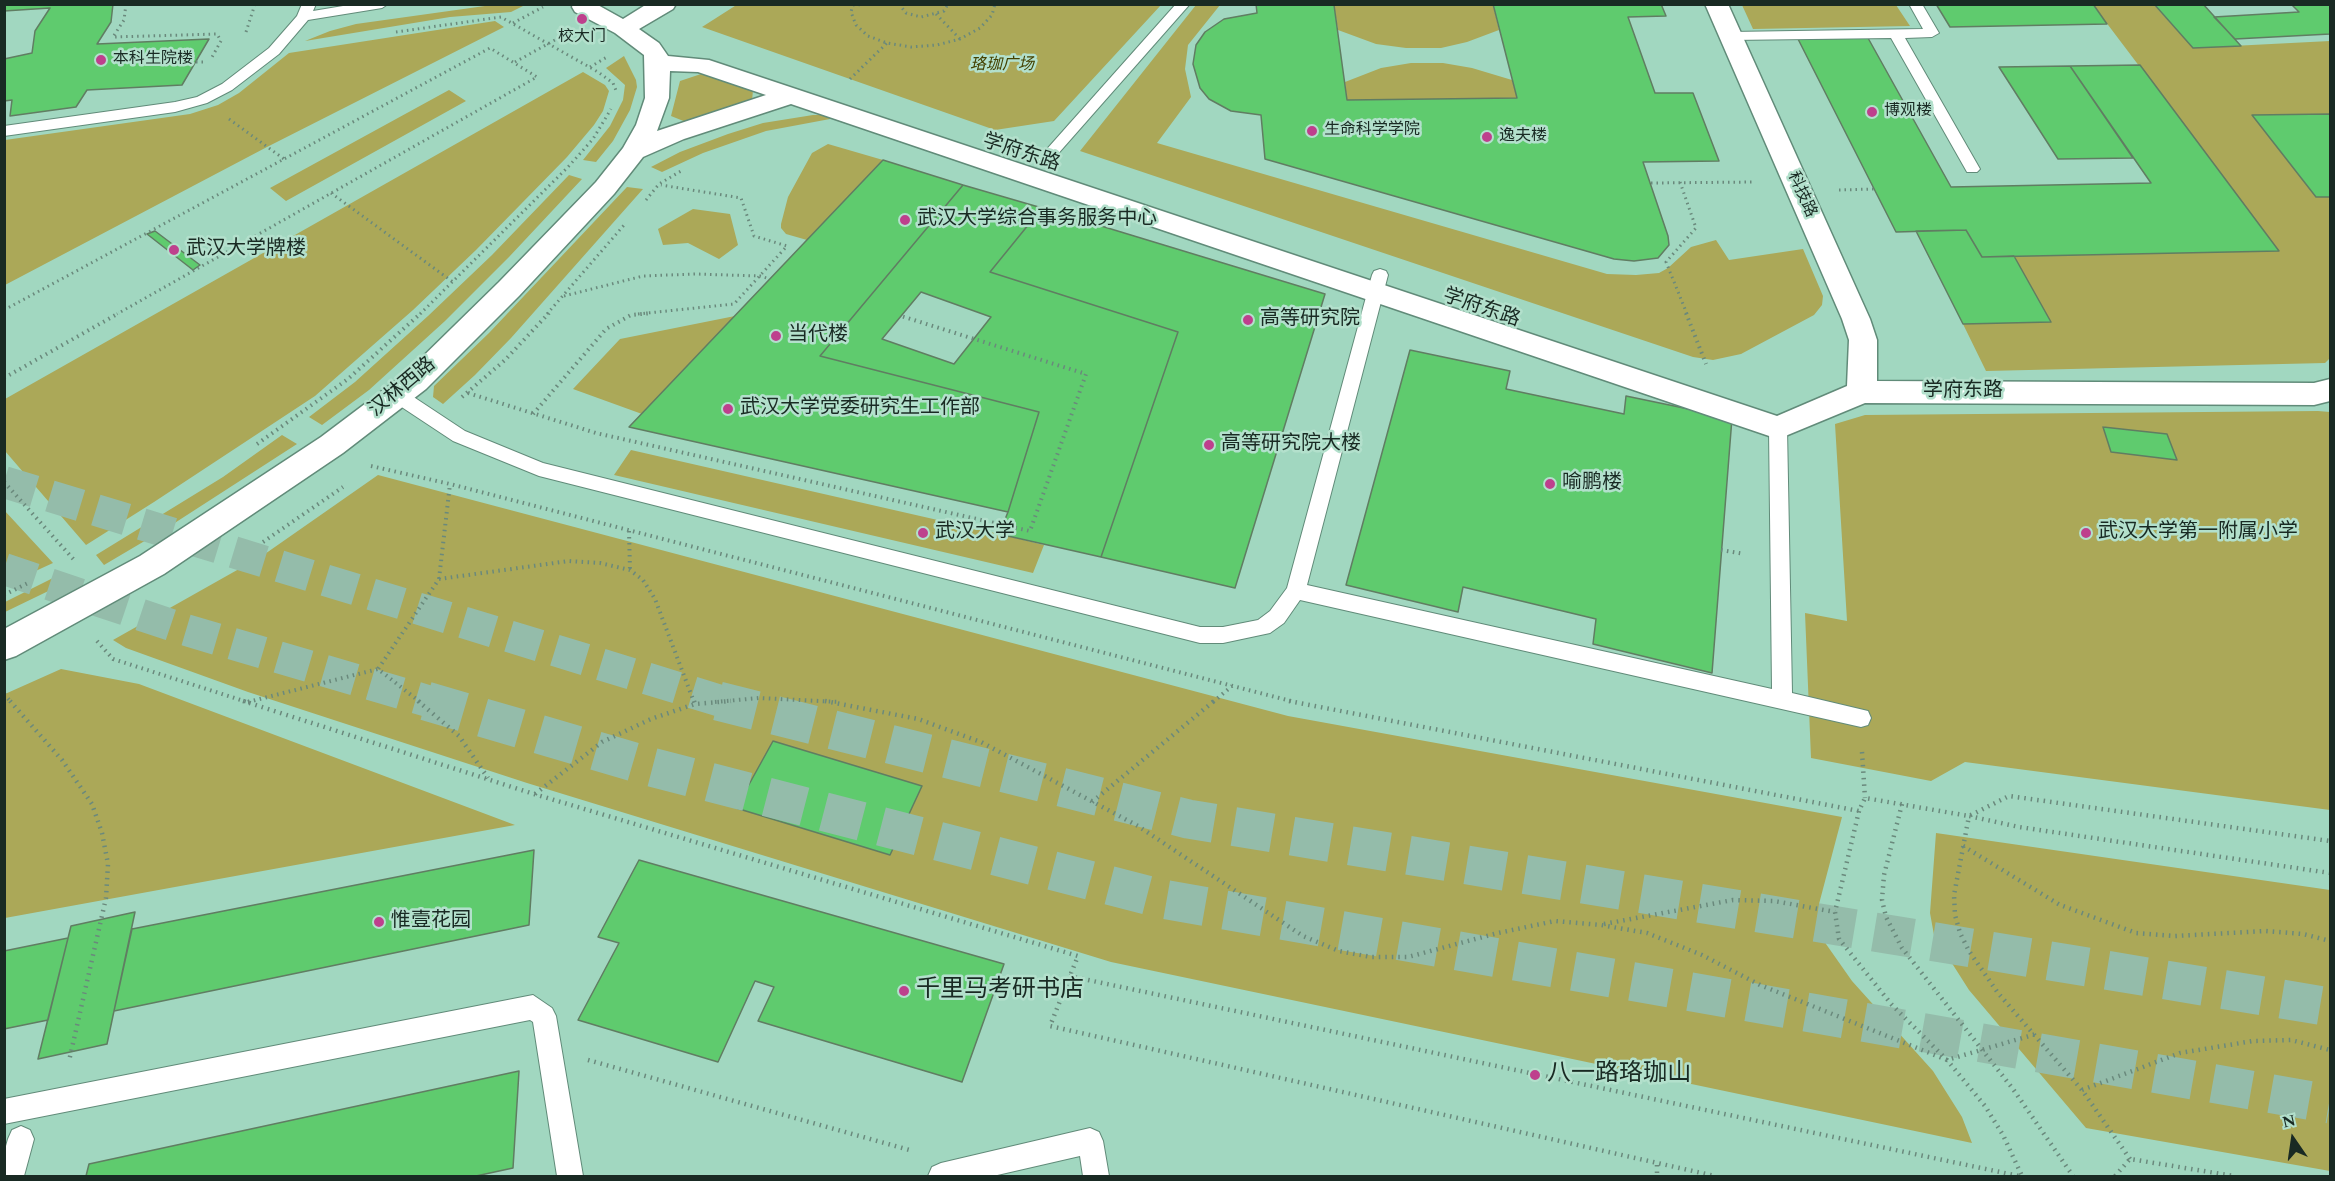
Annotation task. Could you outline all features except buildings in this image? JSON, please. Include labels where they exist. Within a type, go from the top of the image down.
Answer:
[{"type":"street","points":[[594,12],[666,4]]},
{"type":"street","name":"科技路","points":[[1716,4],[1856,319],[1863,340],[1862,392]]},
{"type":"street","points":[[594,12],[654,55]]},
{"type":"street","name":"学府东路","points":[[654,55],[711,50],[1044,161],[1378,283],[1790,422],[1862,392],[2314,394],[2331,390]]},
{"type":"street","name":"学府东路","points":[[654,55],[701,65],[1378,283],[1715,387],[1790,422]]},
{"type":"street","name":"汉林西路","points":[[4,646],[152,565],[332,446],[416,381],[509,289],[605,188],[634,151],[654,111],[658,87],[654,55]]},
{"type":"street","points":[[634,151],[675,133],[792,95]]},
{"type":"lane","points":[[4,131],[184,105],[202,100],[219,92],[259,64],[281,44],[306,11],[382,4]]},
{"type":"lane","points":[[1044,161],[1184,4]]},
{"type":"lane","points":[[1731,36],[1932,33],[1915,4]]},
{"type":"lane","points":[[1895,33],[1972,169]]},
{"type":"lane","points":[[397,395],[459,436],[539,469],[1200,635],[1244,633],[1263,627],[1277,617],[1296,591],[1378,283]]},
{"type":"lane","points":[[1782,700],[1790,422]]},
{"type":"lane","points":[[1296,591],[1861,718]]},
{"type":"lane","points":[[4,1112],[532,1007],[544,1016],[570,1176]]},
{"type":"lane","points":[[11,1176],[21,1139]]},
{"type":"lane","points":[[941,1176],[1090,1142],[1096,1176]]},
{"type":"path","points":[[126,4],[124,20],[113,37],[212,34],[220,36],[221,41],[184,105]]},
{"type":"path","points":[[242,36],[247,29],[255,4]]},
{"type":"path","points":[[880,4],[853,5],[851,12],[856,25],[868,36],[887,43],[920,46],[937,45],[960,39],[980,28],[992,15],[995,4]]},
{"type":"path","points":[[899,4],[901,10],[913,16],[936,14],[944,11],[948,4]]},
{"type":"path","points":[[512,23],[543,7]]},
{"type":"path","points":[[515,62],[548,44],[594,12]]},
{"type":"path","points":[[936,14],[960,39]]},
{"type":"path","points":[[254,446],[348,379],[453,282],[582,152],[603,125],[615,101],[617,91],[613,82],[501,17],[388,33]]},
{"type":"path","points":[[221,41],[229,40]]},
{"type":"path","points":[[837,92],[887,43]]},
{"type":"path","points":[[4,310],[490,48],[537,77],[4,378]]},
{"type":"path","points":[[202,100],[284,159]]},
{"type":"path","points":[[645,201],[659,184],[686,169]]},
{"type":"path","points":[[1680,182],[1696,228],[1666,262],[1715,387]]},
{"type":"path","points":[[1651,183],[1795,182]]},
{"type":"path","points":[[533,414],[606,329],[631,315],[734,304],[787,246],[754,236],[741,198],[651,183]]},
{"type":"path","points":[[331,193],[453,282]]},
{"type":"path","points":[[433,419],[468,393],[505,360],[630,219]]},
{"type":"path","points":[[564,296],[643,276],[674,274],[760,276],[770,279]]},
{"type":"path","points":[[468,393],[626,440],[1030,531],[1086,374],[901,316]]},
{"type":"path","points":[[380,459],[371,466],[450,484],[1313,706],[1859,811]]},
{"type":"path","points":[[4,482],[75,561]]},
{"type":"path","points":[[247,702],[378,669],[439,579],[450,484]]},
{"type":"path","points":[[629,531],[630,570]]},
{"type":"path","points":[[66,565],[83,556]]},
{"type":"path","points":[[439,579],[570,561],[600,562],[630,570],[643,580],[655,599],[695,704]]},
{"type":"path","points":[[4,595],[37,579]]},
{"type":"path","points":[[71,611],[113,659],[534,794],[1078,956],[1050,1026],[1657,1165],[1715,1176]]},
{"type":"path","points":[[378,669],[459,736],[489,779]]},
{"type":"path","points":[[1092,802],[1232,686]]},
{"type":"path","points":[[4,694],[62,760],[92,804],[102,833],[108,864],[106,898],[60,1100]]},
{"type":"path","points":[[534,794],[602,742],[651,719],[695,704],[759,698],[835,701],[918,719],[981,742],[1138,826],[1303,936],[1339,951],[1371,957],[1408,957],[1498,933],[1555,921],[1601,924],[1647,933],[1702,956],[1760,985],[1947,1060],[2036,1034]]},
{"type":"path","points":[[1861,718],[1864,798],[1836,912],[1836,929],[1844,948],[1892,1005],[1947,1060],[1985,1106],[2003,1135],[2020,1176]]},
{"type":"path","points":[[1969,816],[2009,796],[2331,841]]},
{"type":"path","points":[[1864,798],[2019,827],[2331,873]]},
{"type":"path","points":[[1902,804],[1884,875],[1882,900],[1886,917],[1902,948],[2013,1089],[2073,1176]]},
{"type":"path","points":[[1969,816],[1954,895],[1955,915],[1960,933],[1969,951],[1998,993],[2036,1034],[2082,1090],[2130,1159],[2234,1176]]},
{"type":"path","points":[[1963,846],[2060,905],[2136,933],[2175,936],[2266,931],[2302,934],[2331,941]]},
{"type":"path","points":[[1601,924],[1733,900],[1774,901],[1836,912]]},
{"type":"path","points":[[1069,976],[2020,1176]]},
{"type":"path","points":[[2082,1090],[2180,1053],[2253,1041],[2291,1040],[2331,1050]]},
{"type":"path","points":[[550,1049],[975,1168]]},
{"type":"path","points":[[2115,1176],[2130,1159]]},
{"type":"path","points":[[1657,1165],[1657,1176]]},
{"type":"shaded area","name":"武汉大学","points":[[5,5],[2330,5],[2330,1176],[5,1176]]},
{"type":"green space","name":"珞珈广场","points":[[738,4],[1161,5],[1054,121],[995,130],[702,27]]},
{"type":"green space","points":[[492,5],[525,5],[511,12],[450,17],[305,41],[356,24]]},
{"type":"green space","points":[[1196,5],[1220,5],[1188,45],[1185,69],[1191,97],[1157,143],[1607,274],[1659,273],[1691,247],[1716,240],[1729,260],[1803,249],[1823,296],[1822,305],[1814,315],[1741,354],[1713,360],[1693,357],[1080,151]]},
{"type":"green space","points":[[1334,5],[1493,5],[1499,30],[1467,42],[1441,48],[1406,48],[1376,44],[1338,30]]},
{"type":"green space","points":[[1742,5],[1896,5],[1910,26],[1753,29]]},
{"type":"green space","points":[[2093,5],[2154,5],[2193,48],[2330,41],[2330,114],[2252,115],[2316,197],[2330,197],[2330,358],[2325,363],[1986,371],[1963,324],[2014,256],[2279,251]]},
{"type":"green space","points":[[495,21],[504,27],[267,147],[5,285],[5,140],[190,114],[218,105],[239,93],[289,53]]},
{"type":"green space","points":[[624,56],[637,87],[630,110],[613,141],[596,162],[583,160],[610,126],[623,100],[625,85],[606,68]]},
{"type":"green space","points":[[1411,63],[1443,63],[1472,68],[1512,80],[1517,98],[1347,100],[1345,82],[1381,68]]},
{"type":"green space","points":[[583,72],[605,85],[609,91],[603,111],[567,157],[476,250],[413,310],[315,396],[154,502],[86,545],[5,451],[5,399]]},
{"type":"green space","points":[[701,74],[753,90],[752,101],[686,122],[671,116],[680,81]]},
{"type":"green space","points":[[449,90],[466,101],[286,201],[270,188]]},
{"type":"green space","points":[[813,115],[831,115],[830,119],[766,131],[703,153],[662,172],[651,167],[680,152],[728,134],[763,123]]},
{"type":"green space","points":[[828,144],[883,160],[807,240],[786,234],[781,224],[788,197],[812,153]]},
{"type":"green space","points":[[569,175],[582,179],[445,321],[369,390],[322,425],[309,417],[355,382],[428,316],[492,255]]},
{"type":"green space","points":[[627,187],[643,189],[511,338],[443,404],[433,397],[434,386],[489,333]]},
{"type":"green space","points":[[693,209],[730,214],[738,245],[719,259],[688,243],[663,245],[658,229]]},
{"type":"green space","points":[[735,316],[642,414],[573,389],[620,339]]},
{"type":"green space","name":"武汉大学第一附属小学","points":[[2330,412],[2330,810],[1965,762],[1931,781],[1811,758],[1805,613],[1847,621],[1835,424],[1865,415]]},
{"type":"green space","points":[[282,435],[297,444],[170,526],[104,565],[96,555],[223,477]]},
{"type":"green space","points":[[631,450],[1044,545],[1033,573],[614,475]]},
{"type":"green space","points":[[378,475],[1288,716],[1842,817],[1819,904],[1819,918],[1826,944],[1852,981],[1933,1071],[1962,1117],[1972,1143],[1111,962],[527,783],[248,692],[126,648],[113,640],[262,556]]},
{"type":"green space","points":[[4,510],[53,563],[5,585],[4,585]]},
{"type":"green space","points":[[61,574],[67,582],[5,612],[5,602]]},
{"type":"green space","points":[[61,669],[139,684],[515,825],[5,918],[5,694]]},
{"type":"green space","points":[[1936,833],[2330,890],[2330,1171],[2086,1128],[1969,990],[1934,935],[1930,913]]},
{"type":"tunnel","points":[[4,482],[724,702]]},
{"type":"tunnel","points":[[4,569],[186,630],[431,702]]},
{"type":"tunnel","points":[[426,701],[651,767],[1162,899],[2330,1104]]},
{"type":"tunnel","points":[[718,701],[1188,819],[2330,1007]]},
{"type":"place","name":"校大门","points":[[582,19]]},
{"type":"place","name":"本科生院楼","points":[[101,60]]},
{"type":"place","name":"博观楼","points":[[1872,112]]},
{"type":"place","name":"生命科学学院","points":[[1312,131]]},
{"type":"place","name":"逸夫楼","points":[[1487,137]]},
{"type":"place","name":"武汉大学综合事务服务中心","points":[[905,220]]},
{"type":"place","name":"武汉大学牌楼","points":[[174,250]]},
{"type":"place","name":"高等研究院","points":[[1248,320]]},
{"type":"place","name":"当代楼","points":[[776,336]]},
{"type":"place","name":"武汉大学党委研究生工作部","points":[[728,409]]},
{"type":"place","name":"高等研究院大楼","points":[[1209,445]]},
{"type":"place","name":"喻鹏楼","points":[[1550,484]]},
{"type":"place","name":"武汉大学","points":[[923,533]]},
{"type":"place","name":"武汉大学第一附属小学","points":[[2086,533]]},
{"type":"place","name":"惟壹花园","points":[[379,922]]},
{"type":"place","name":"千里马考研书店","points":[[904,991]]},
{"type":"place","name":"八一路珞珈山","points":[[1535,1075]]}]
